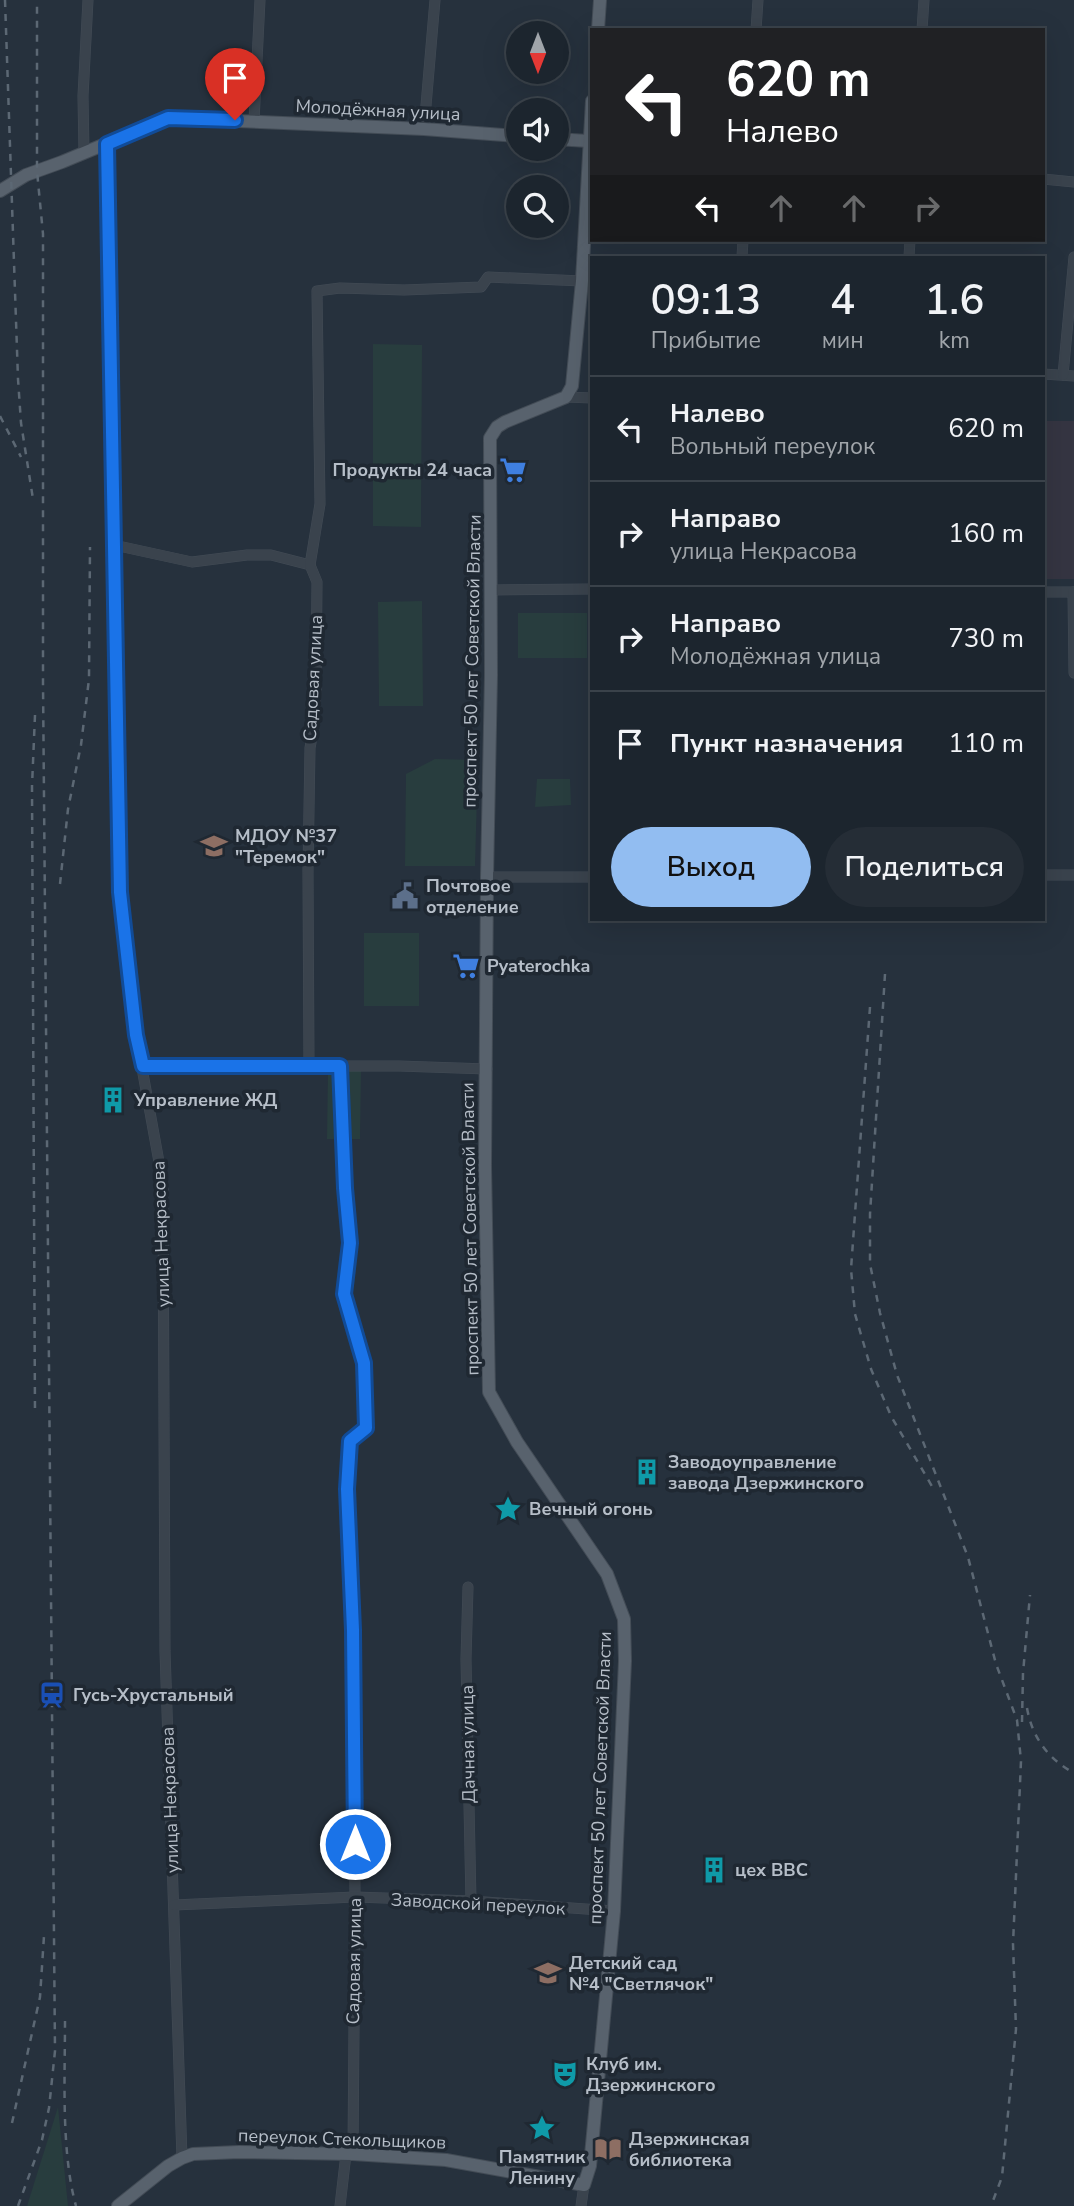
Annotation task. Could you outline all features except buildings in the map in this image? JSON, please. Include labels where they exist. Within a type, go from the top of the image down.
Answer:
[{"type":"main road","points":[[598,28],[600,0]]},
{"type":"main road","name":"Молодёжная улица","points":[[0,191],[26,175],[168,118],[506,135]]},
{"type":"main road","points":[[569,140],[590,142],[582,281],[569,392]]},
{"type":"main road","name":"проспект 50 лет Советской Власти","points":[[569,392],[505,422],[497,427],[490,438],[485,1191],[489,1392],[517,1442],[607,1574],[624,1619],[625,1661],[614,1910],[590,2166],[584,2185]]},
{"type":"main road","name":"переулок Стекольщиков","points":[[182,2158],[193,2154],[239,2152],[349,2154],[446,2160],[584,2185]]},
{"type":"main road","points":[[118,2206],[182,2158]]},
{"type":"street","points":[[84,153],[83,96],[88,0]]},
{"type":"street","points":[[254,121],[260,0]]},
{"type":"street","points":[[424,129],[435,0]]},
{"type":"street","points":[[756,28],[758,0]]},
{"type":"street","points":[[922,28],[924,0]]},
{"type":"street","name":"улица Некрасова","points":[[107,144],[120,892],[136,1035],[163,1184],[165,1651],[182,2158]]},
{"type":"street","points":[[1045,179],[1074,181]]},
{"type":"street","points":[[1045,374],[1068,376],[1074,257]]},
{"type":"street","name":"Садовая улица","points":[[309,1067],[310,748],[316,693],[317,582],[310,565],[320,504],[317,291],[340,288],[404,290],[481,287],[488,277],[582,281]]},
{"type":"street","points":[[569,392],[590,397]]},
{"type":"street","points":[[114,545],[192,562],[247,555],[271,555],[310,565]]},
{"type":"street","points":[[491,590],[590,589]]},
{"type":"street","points":[[1045,592],[1074,592],[1074,673]]},
{"type":"street","points":[[1045,875],[1074,875]]},
{"type":"street","points":[[487,877],[590,877]]},
{"type":"street","points":[[143,1066],[487,1069]]},
{"type":"street","name":"Садовая улица","points":[[340,1066],[350,1243],[344,1294],[364,1363],[366,1428],[350,1441],[347,1489],[353,1630],[355,1897],[349,2154],[340,2206]]},
{"type":"street","name":"Дачная улица","points":[[468,1587],[466,1659],[471,1901]]},
{"type":"street","name":"Заводской переулок","points":[[174,1905],[355,1897],[614,1910]]},
{"type":"street","name":"проспект 50 лет Советской Власти","points":[[581,2206],[584,2185]]},
{"type":"shaded area","points":[[1045,421],[1074,421],[1074,579],[1045,579]]},
{"type":"green space","points":[[373,344],[422,345],[421,527],[373,526]]},
{"type":"green space","points":[[422,601],[423,706],[379,706],[378,602]]},
{"type":"green space","points":[[518,613],[587,613],[587,658],[518,658]]},
{"type":"green space","points":[[435,759],[478,760],[475,866],[405,866],[406,774]]},
{"type":"green space","points":[[537,779],[570,779],[571,805],[535,807]]},
{"type":"green space","points":[[364,933],[419,933],[419,1006],[364,1006]]},
{"type":"green space","points":[[328,1070],[361,1070],[360,1139],[327,1139]]},
{"type":"green space","points":[[58,2107],[68,2206],[27,2206]]},
{"type":"railway","points":[[5,0],[18,379],[21,423],[33,499]]},
{"type":"railway","points":[[18,2206],[42,2140],[49,2108],[55,2051],[43,683],[43,234],[37,171],[37,0]]},
{"type":"railway","points":[[0,416],[21,457]]},
{"type":"railway","points":[[60,884],[68,809],[81,745],[89,679],[90,547]]},
{"type":"railway","points":[[35,715],[32,786],[35,1415]]},
{"type":"railway","points":[[885,974],[870,1214],[870,1264],[897,1375],[968,1557],[996,1664],[1017,1720],[1021,1761],[1013,1944],[1016,2029],[1002,2177],[991,2206]]},
{"type":"railway","points":[[870,1007],[851,1269],[855,1314],[871,1369],[891,1416],[933,1488]]},
{"type":"railway","points":[[1022,1722],[1030,1595]]},
{"type":"railway","points":[[1027,1708],[1037,1738],[1056,1761],[1074,1773]]},
{"type":"railway","points":[[12,2123],[40,1997],[44,1936]]},
{"type":"railway","points":[[65,2021],[66,2139],[76,2206]]},
{"type":"place","name":"Продукты 24 часа","points":[[513,470]]},
{"type":"place","name":"МДОУ №37 \"Теремок\"","points":[[214,846]]},
{"type":"place","name":"Почтовое отделение","points":[[405,896]]},
{"type":"place","name":"Pyaterochka","points":[[466,966]]},
{"type":"place","name":"Управление ЖД","points":[[113,1100]]},
{"type":"place","name":"Заводоуправление завода Дзержинского","points":[[647,1472]]},
{"type":"place","name":"Вечный огонь","points":[[508,1509]]},
{"type":"place","name":"Гусь-Хрустальный","points":[[52,1695]]},
{"type":"place","name":"цех ВВС","points":[[714,1870]]},
{"type":"place","name":"Детский сад №4 \"Светлячок\"","points":[[548,1973]]},
{"type":"place","name":"Клуб им. Дзержинского","points":[[565,2074]]},
{"type":"place","name":"Памятник Ленину","points":[[542,2128]]},
{"type":"place","name":"Дзержинская библиотека","points":[[608,2149]]},
{"type":"route","points":[[235,120],[168,118],[107,144],[120,892],[136,1035],[143,1066],[340,1066],[350,1243],[344,1294],[364,1363],[366,1428],[350,1441],[347,1489],[353,1630],[355,1844]]}]
